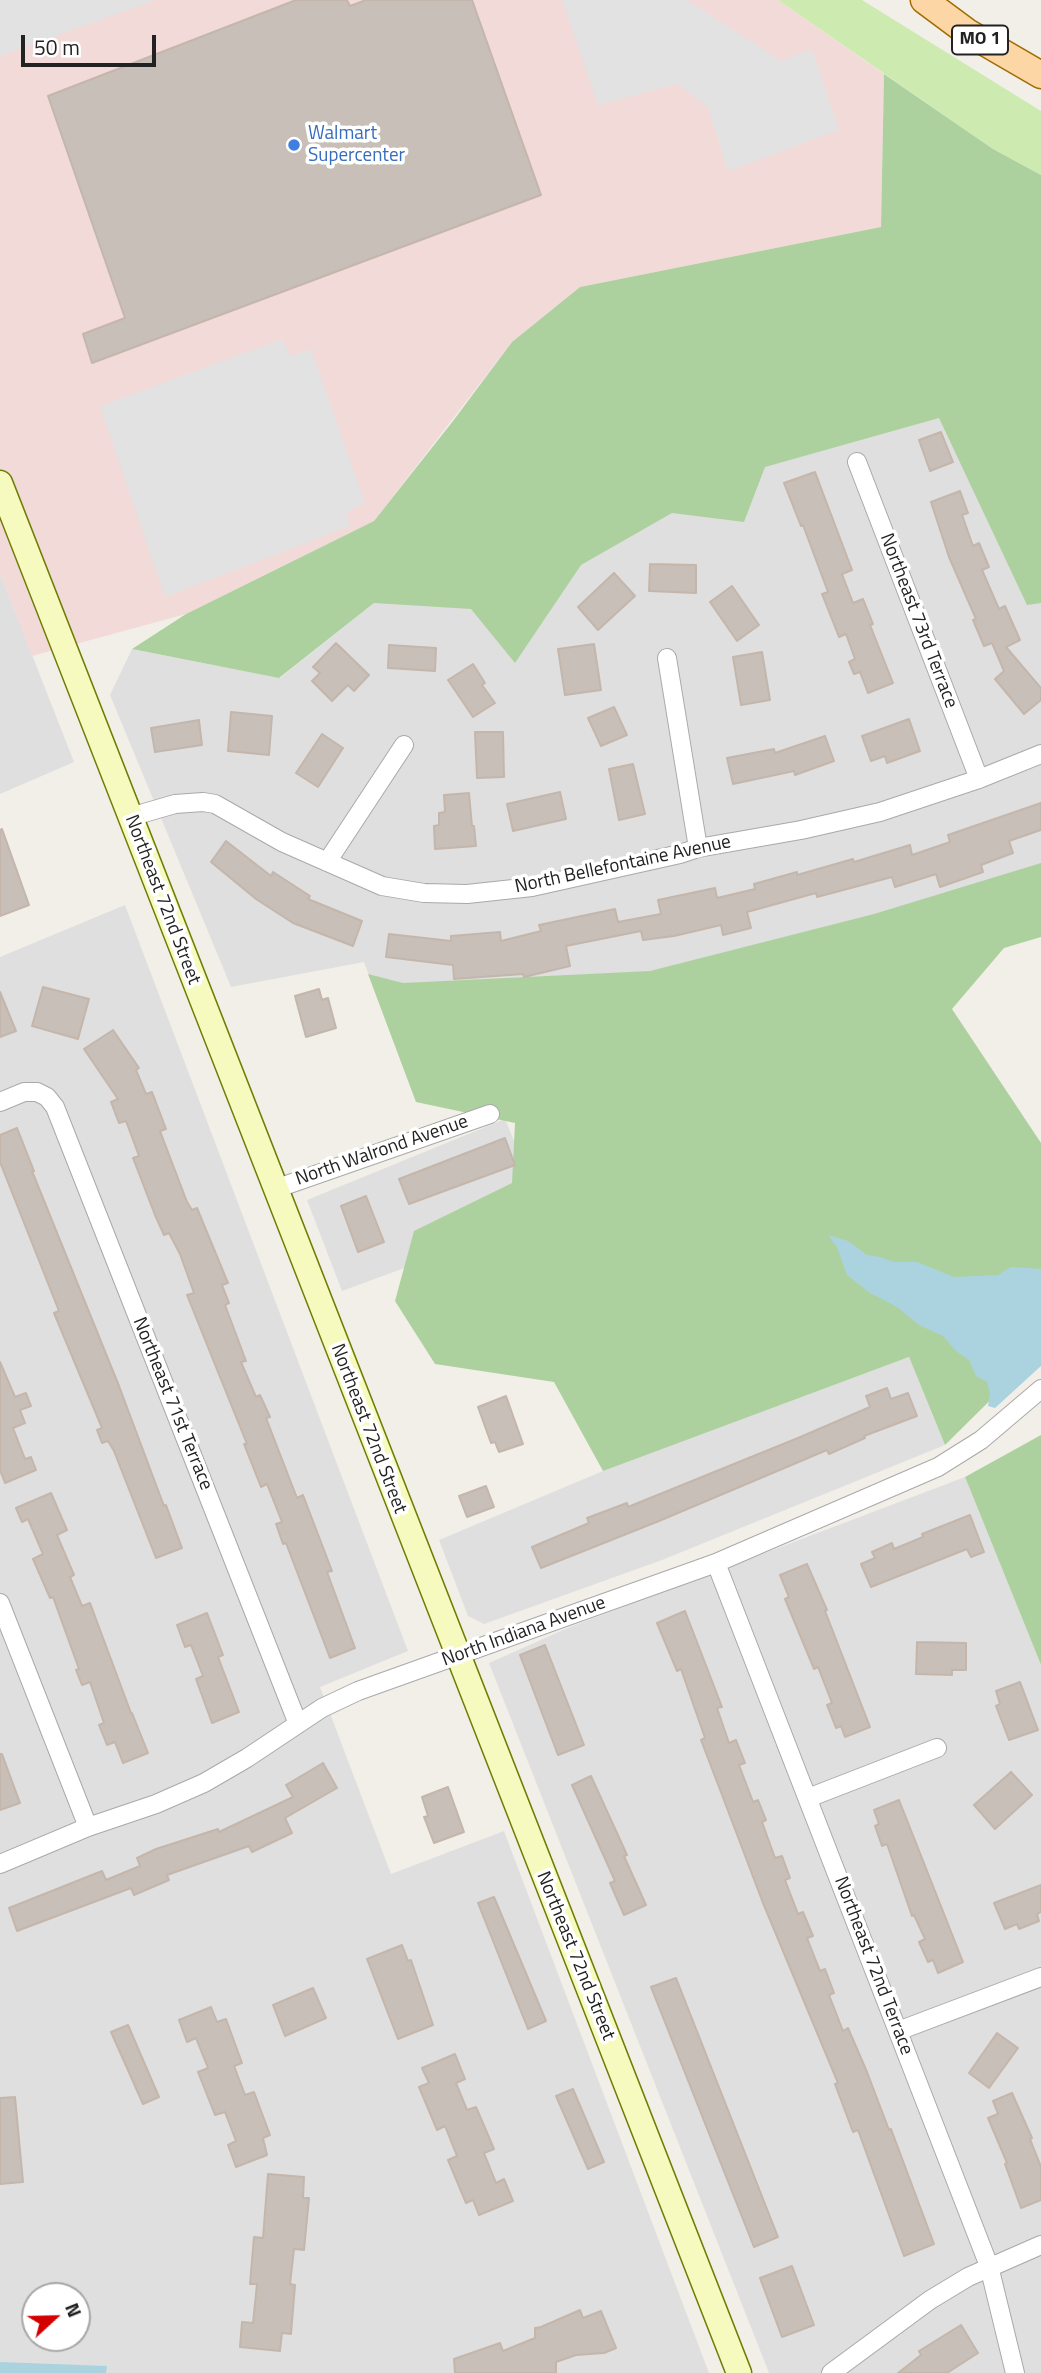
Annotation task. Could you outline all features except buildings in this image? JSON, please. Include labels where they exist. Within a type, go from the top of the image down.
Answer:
[{"type":"main road","name":"MO 1","points":[[923,0],[967,32],[1041,75]]},
{"type":"main road","name":"Northeast 72nd Street","points":[[0,483],[739,2373]]},
{"type":"street","name":"Northeast 73rd Terrace","points":[[857,462],[979,779]]},
{"type":"street","points":[[667,658],[698,848]]},
{"type":"street","points":[[327,862],[404,745]]},
{"type":"street","name":"North Bellefontaine Avenue","points":[[130,817],[175,804],[215,804],[245,823],[382,886],[424,893],[467,894],[532,887],[698,848],[801,830],[880,812],[979,779],[1041,754]]},
{"type":"street","name":"Northeast 71st Terrace","points":[[0,1102],[24,1092],[37,1092],[47,1097],[55,1107],[298,1724]]},
{"type":"street","name":"North Walrond Avenue","points":[[275,1189],[490,1114]]},
{"type":"street","name":"North Indiana Avenue","points":[[0,1864],[204,1783],[322,1708],[358,1691],[716,1563],[938,1467],[981,1440],[1041,1389]]},
{"type":"street","name":"Northeast 72nd Terrace","points":[[716,1563],[989,2266],[1015,2373]]},
{"type":"street","points":[[0,1603],[88,1828]]},
{"type":"street","points":[[808,1798],[937,1748]]},
{"type":"street","points":[[898,2031],[1041,1977]]},
{"type":"street","points":[[831,2373],[930,2300],[989,2266],[1041,2245]]},
{"type":"shaded area","points":[[0,0],[778,0],[884,74],[881,227],[580,287],[512,342],[374,521],[186,614],[32,656],[0,573]]},
{"type":"shaded area","points":[[0,0],[155,0],[0,56]]},
{"type":"shaded area","points":[[562,0],[687,0],[781,61],[812,49],[839,130],[728,171],[708,107],[677,84],[598,105]]},
{"type":"shaded area","points":[[283,339],[290,356],[311,349],[365,503],[346,512],[350,526],[165,597],[100,406]]},
{"type":"shaded area","points":[[1041,370],[1041,876],[416,1102],[364,962],[231,987],[110,695],[132,649],[280,678],[374,603]]},
{"type":"shaded area","points":[[0,573],[74,762],[0,794]]},
{"type":"shaded area","points":[[125,905],[408,1651],[320,1687],[391,1874],[504,1831],[709,2373],[0,2373],[0,957]]},
{"type":"shaded area","points":[[505,1119],[545,1216],[342,1291],[307,1200]]},
{"type":"shaded area","points":[[909,1357],[945,1445],[662,1560],[484,1624],[468,1616],[439,1540],[622,1463]]},
{"type":"shaded area","points":[[965,1477],[1041,1665],[1041,2373],[769,2373],[489,1663],[570,1627]]},
{"type":"green space","points":[[778,0],[862,0],[1041,111],[1041,175],[993,149]]},
{"type":"green space","points":[[884,74],[993,149],[1041,175],[1041,603],[1027,605],[939,418],[765,467],[744,522],[672,513],[581,565],[515,663],[471,609],[374,603],[279,678],[132,649],[186,614],[374,521],[512,342],[580,287],[881,227]]},
{"type":"green space","points":[[1041,863],[1041,937],[1004,948],[952,1009],[1041,1143],[1041,1350],[945,1445],[909,1357],[603,1471],[554,1382],[435,1364],[395,1301],[414,1231],[512,1183],[515,1123],[416,1102],[368,974],[403,983],[650,971],[874,914]]},
{"type":"green space","points":[[1041,1435],[1041,1665],[965,1477]]},
{"type":"water","points":[[828,1235],[848,1241],[867,1255],[894,1262],[917,1262],[954,1277],[998,1275],[1011,1267],[1041,1269],[1041,1366],[995,1408],[988,1406],[990,1393],[987,1382],[976,1376],[969,1360],[956,1351],[943,1336],[919,1325],[897,1307],[870,1293],[847,1275],[837,1247]]},
{"type":"water","points":[[0,2362],[107,2366],[106,2373],[0,2373]]},
{"type":"place","name":"Walmart Supercenter","points":[[294,145]]}]
